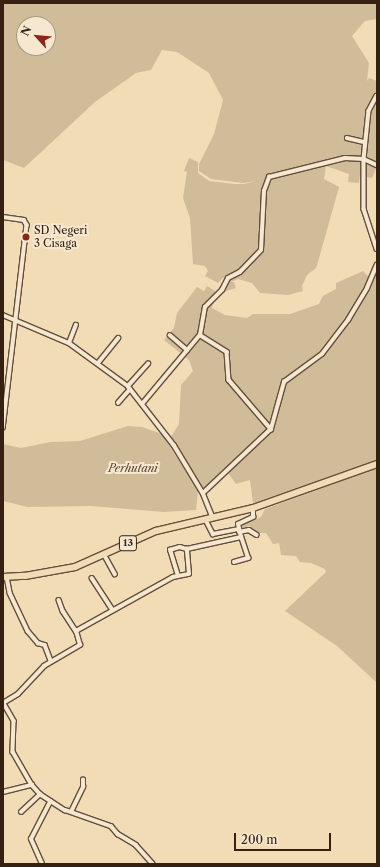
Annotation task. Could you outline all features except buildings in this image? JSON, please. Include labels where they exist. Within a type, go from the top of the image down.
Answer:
[{"type":"highway","name":"13","points":[[5,577],[65,569],[156,532],[186,523],[206,520],[218,515],[253,508],[377,464]]},
{"type":"street","points":[[377,96],[369,111],[364,142],[364,209],[377,249]]},
{"type":"street","points":[[347,138],[364,142]]},
{"type":"street","points":[[142,404],[200,335],[205,307],[222,290],[228,278],[240,272],[261,250],[264,192],[269,177],[345,158],[364,159],[377,165]]},
{"type":"street","points":[[3,217],[24,220],[27,223],[3,428]]},
{"type":"street","points":[[203,493],[271,429],[284,382],[322,354],[348,320],[375,276],[377,265]]},
{"type":"street","points":[[3,315],[15,318],[69,343],[98,363],[129,388],[169,437],[203,493],[213,518]]},
{"type":"street","points":[[69,343],[76,324]]},
{"type":"street","points":[[170,334],[186,350]]},
{"type":"street","points":[[200,335],[227,352],[229,380],[271,429]]},
{"type":"street","points":[[98,363],[118,338]]},
{"type":"street","points":[[118,403],[148,364]]},
{"type":"street","points":[[234,562],[248,557],[238,530],[239,524],[254,517],[253,508]]},
{"type":"street","points":[[206,520],[213,534],[238,530],[249,530],[257,535]]},
{"type":"street","points":[[178,576],[170,550],[180,547],[187,549],[241,537]]},
{"type":"street","points":[[76,631],[178,576],[190,573],[187,549]]},
{"type":"street","points":[[104,554],[115,574]]},
{"type":"street","points":[[5,577],[10,593],[28,631],[38,643],[45,646],[52,661]]},
{"type":"street","points":[[92,578],[113,610]]},
{"type":"street","points":[[59,600],[63,612],[76,631],[80,645],[52,661],[18,694],[3,703],[14,721],[13,752],[32,785],[40,794],[50,802],[71,812],[111,826],[118,834],[136,845],[153,864]]},
{"type":"street","points":[[71,812],[83,787],[83,780]]},
{"type":"street","points":[[3,792],[32,785]]},
{"type":"street","points":[[22,812],[40,794]]},
{"type":"street","points":[[42,864],[31,838],[50,802]]},
{"type":"green space","points":[[3,3],[377,3],[377,19],[365,21],[352,36],[369,63],[367,81],[369,78],[377,81],[377,91],[367,113],[359,183],[348,182],[349,174],[326,166],[324,179],[339,187],[316,268],[307,275],[302,286],[303,291],[288,295],[260,293],[252,283],[238,279],[231,282],[234,282],[236,288],[220,293],[227,280],[223,278],[218,283],[205,276],[208,271],[205,266],[193,264],[190,218],[183,198],[187,172],[184,171],[189,158],[198,162],[198,173],[209,181],[244,184],[256,181],[243,183],[211,179],[199,171],[199,164],[214,134],[223,100],[209,73],[177,52],[162,50],[151,70],[136,73],[95,102],[24,168],[3,160]]},
{"type":"green space","points":[[377,100],[377,166],[372,178],[366,177],[367,143],[371,113]]},
{"type":"green space","points":[[363,271],[372,280],[377,272],[377,460],[253,503],[250,480],[236,484],[225,469],[204,489],[171,437],[179,424],[181,385],[193,371],[189,360],[164,340],[174,328],[177,313],[197,287],[204,291],[207,286],[217,292],[212,308],[225,315],[247,318],[253,314],[290,314],[319,304],[323,296],[336,289],[336,283]]},
{"type":"green space","name":"Perhutani","points":[[128,426],[142,427],[162,434],[198,491],[196,510],[164,512],[91,506],[28,507],[3,501],[3,444],[21,448],[50,442],[80,441]]},
{"type":"green space","points":[[377,468],[377,683],[337,646],[285,611],[326,572],[325,569],[311,563],[300,562],[296,556],[281,555],[279,543],[273,544],[266,533],[259,533],[249,526],[242,528],[242,525],[261,517],[265,509]]},
{"type":"place","name":"SD Negeri 3 Cisaga","points":[[26,237]]}]
